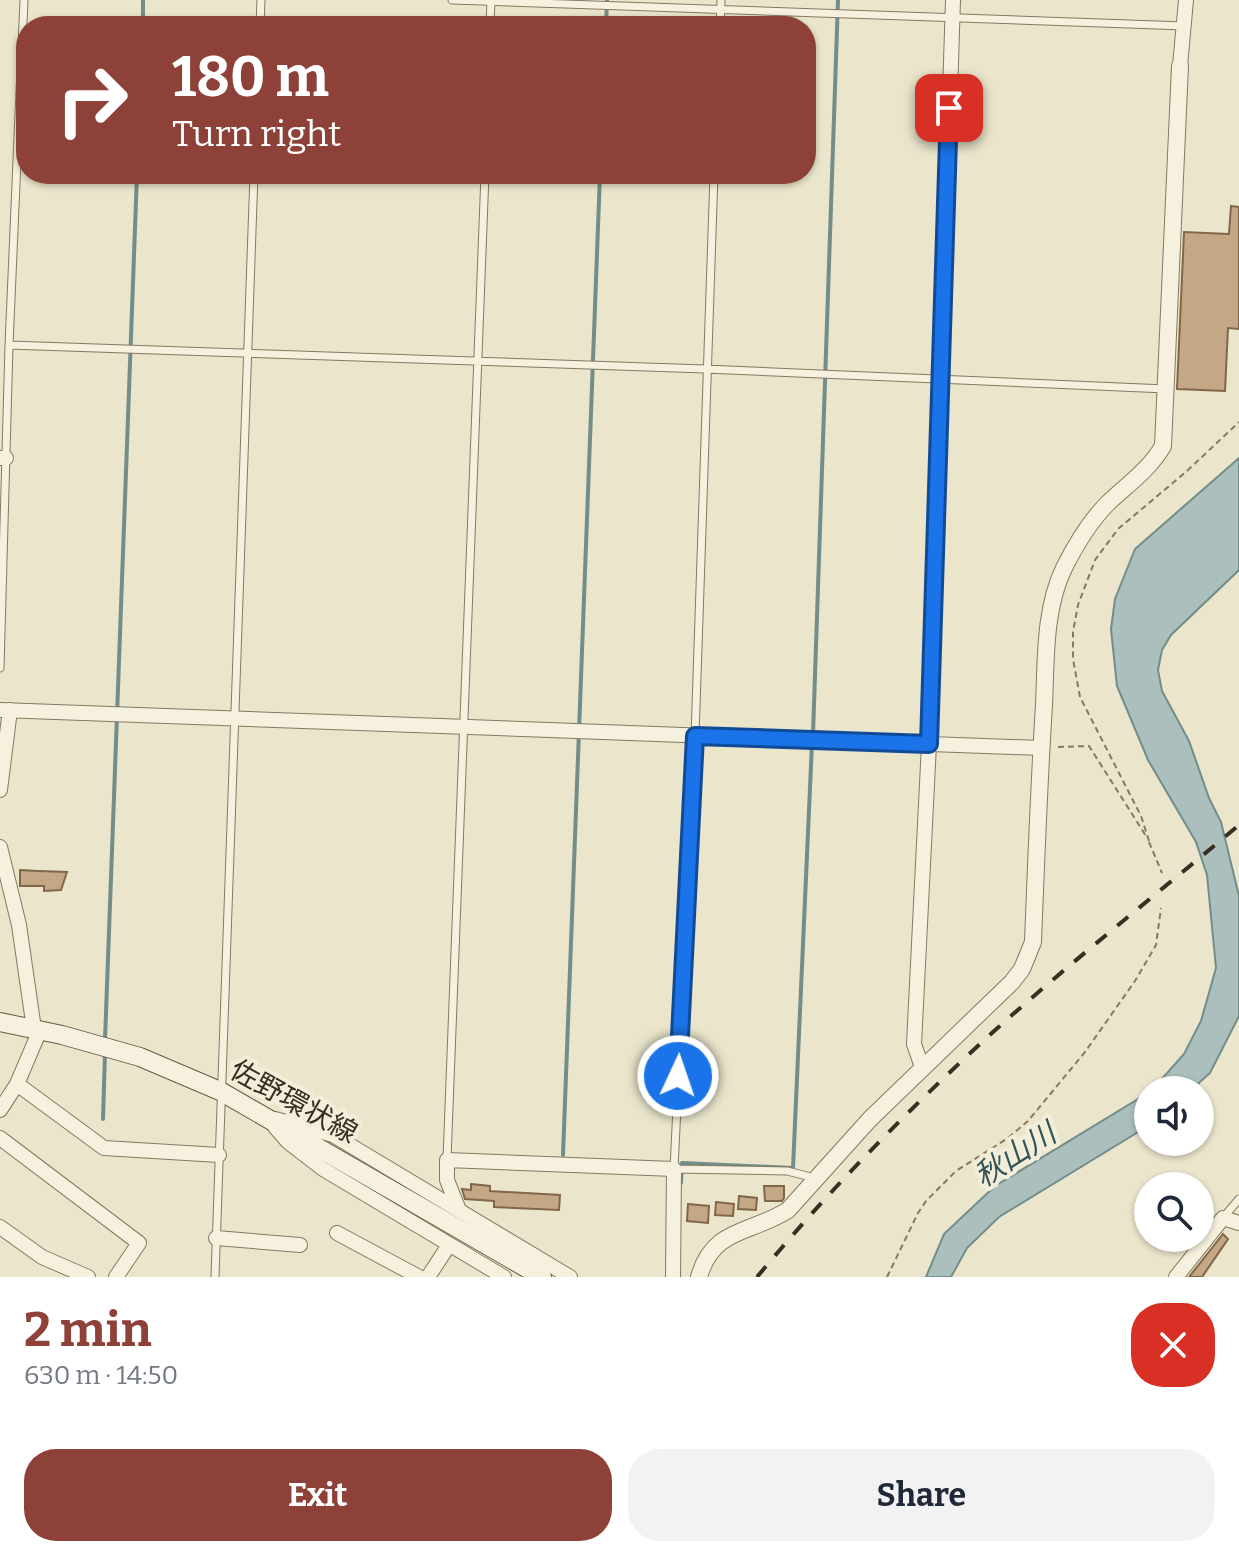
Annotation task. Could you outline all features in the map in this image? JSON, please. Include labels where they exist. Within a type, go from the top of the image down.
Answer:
[{"type":"main road","name":"佐野環状線","points":[[0,1022],[140,1057],[220,1091],[490,1246],[547,1274]]},
{"type":"street","points":[[922,1067],[914,1044],[929,744],[953,0]]},
{"type":"street","points":[[699,1277],[702,1265],[718,1242],[742,1229],[772,1220],[788,1210],[922,1067],[1012,982],[1029,957],[1033,942],[1048,637],[1054,597],[1063,570],[1081,539],[1107,504],[1131,485],[1163,446],[1180,66],[1186,0]]},
{"type":"street","points":[[0,790],[5,710],[1041,748]]},
{"type":"street","points":[[0,847],[19,925],[37,1029],[17,1084],[0,1110]]},
{"type":"street","points":[[17,1084],[104,1148],[219,1155]]},
{"type":"street","points":[[267,1117],[333,1135],[460,1214],[547,1274],[570,1277]]},
{"type":"street","points":[[267,1117],[288,1142],[323,1169],[504,1277]]},
{"type":"street","points":[[0,1138],[139,1243],[116,1277]]},
{"type":"street","points":[[460,1214],[447,1180],[447,1160],[674,1169],[673,1277]]},
{"type":"street","points":[[1176,1277],[1223,1218],[1239,1223]]},
{"type":"street","points":[[0,1227],[42,1257],[88,1277]]},
{"type":"street","points":[[337,1233],[419,1277]]},
{"type":"street","points":[[216,1238],[300,1245]]},
{"type":"street","points":[[428,1277],[450,1243]]},
{"type":"lane","points":[[452,0],[1185,26]]},
{"type":"lane","points":[[721,0],[721,16]]},
{"type":"lane","points":[[0,668],[3,458],[16,184]]},
{"type":"lane","points":[[215,1277],[254,184]]},
{"type":"lane","points":[[447,1160],[485,184]]},
{"type":"lane","points":[[714,184],[695,736],[674,1169],[787,1171],[817,1179]]},
{"type":"lane","points":[[9,345],[705,369],[1167,389]]},
{"type":"lane","points":[[1223,1218],[1239,1199]]},
{"type":"path","points":[[1162,873],[1141,816],[1080,697],[1073,659],[1073,632],[1078,605],[1095,560],[1118,529],[1239,422]]},
{"type":"path","points":[[1041,748],[1089,746],[1149,841]]},
{"type":"path","points":[[887,1277],[926,1201],[956,1171],[1008,1138],[1028,1121],[1085,1052],[1135,981],[1156,945],[1161,908]]},
{"type":"shaded area","points":[[1239,458],[1239,570],[1171,635],[1162,650],[1158,670],[1162,691],[1189,741],[1221,822],[1239,896],[1239,1016],[1207,1076],[1164,1076],[1184,1054],[1201,1021],[1216,968],[1207,875],[1196,842],[1148,760],[1117,686],[1111,629],[1115,599],[1135,549]]},
{"type":"shaded area","points":[[1134,1102],[1134,1135],[999,1217],[967,1248],[951,1277],[926,1277],[944,1234],[995,1186]]},
{"type":"building","points":[[1231,206],[1239,207],[1239,329],[1228,328],[1225,391],[1177,389],[1184,232],[1229,234]]},
{"type":"building","points":[[20,870],[67,872],[61,890],[44,891],[44,886],[20,886]]},
{"type":"building","points":[[471,1184],[490,1186],[490,1191],[560,1195],[559,1210],[494,1207],[494,1201],[465,1199],[462,1189],[471,1190]]},
{"type":"building","points":[[764,1186],[784,1186],[782,1201],[765,1201]]},
{"type":"building","points":[[739,1196],[757,1198],[756,1210],[738,1209]]},
{"type":"building","points":[[716,1202],[734,1204],[733,1216],[715,1215]]},
{"type":"building","points":[[688,1204],[709,1206],[708,1223],[687,1221]]},
{"type":"building","points":[[1223,1234],[1228,1239],[1202,1277],[1189,1277],[1209,1252],[1214,1252],[1214,1245]]},
{"type":"waterway","points":[[143,0],[143,16]]},
{"type":"waterway","points":[[606,16],[607,0]]},
{"type":"waterway","points":[[813,734],[838,0]]},
{"type":"waterway","points":[[105,1040],[137,184]]},
{"type":"waterway","points":[[563,1155],[600,184]]},
{"type":"waterway","points":[[681,1183],[682,1163],[793,1168],[812,743]]},
{"type":"waterway","points":[[103,1119],[105,1053]]},
{"type":"railway","points":[[757,1277],[841,1182],[962,1061],[1053,979],[1239,825]]},
{"type":"route","points":[[678,1076],[695,736],[929,744],[949,108]]},
{"type":"water label","name":"秋山川","points":[[1015,1155]]}]
